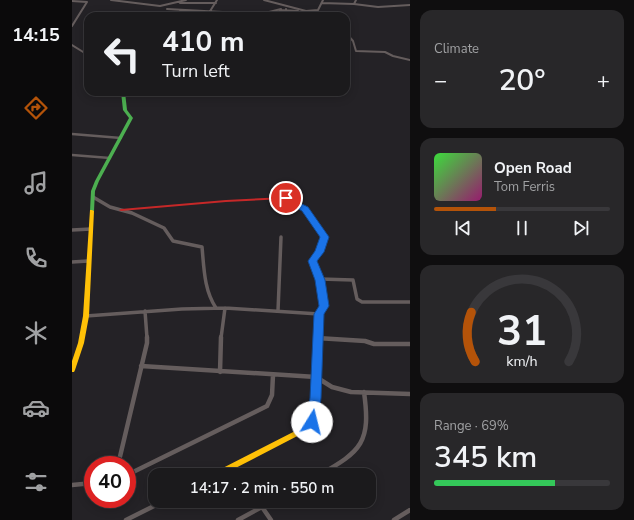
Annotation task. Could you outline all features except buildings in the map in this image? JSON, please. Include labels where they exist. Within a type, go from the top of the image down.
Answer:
[{"type":"street","points":[[72,1],[90,0]]},
{"type":"street","points":[[111,0],[158,6],[185,12]]},
{"type":"street","points":[[177,3],[186,0]]},
{"type":"street","points":[[209,11],[217,0]]},
{"type":"street","points":[[264,0],[306,11]]},
{"type":"street","points":[[279,10],[318,10],[323,0]]},
{"type":"street","points":[[354,4],[356,0]]},
{"type":"street","points":[[72,26],[87,2],[85,1]]},
{"type":"street","points":[[158,6],[177,3],[216,3]]},
{"type":"street","points":[[322,3],[354,4],[378,7],[410,5]]},
{"type":"street","points":[[278,4],[287,10]]},
{"type":"street","points":[[271,12],[284,8]]},
{"type":"street","points":[[167,9],[225,12]]},
{"type":"street","points":[[350,37],[353,40],[356,51],[385,52],[393,56],[410,60]]},
{"type":"street","points":[[72,45],[84,52]]},
{"type":"street","points":[[72,370],[81,343],[86,316],[88,261],[93,197],[97,181],[131,118],[125,110],[123,96]]},
{"type":"street","points":[[72,134],[121,138]]},
{"type":"street","points":[[72,156],[110,158]]},
{"type":"street","points":[[93,197],[110,207],[142,217],[164,228],[173,241],[202,246],[206,283],[210,297],[216,308]]},
{"type":"street","points":[[121,210],[218,201],[287,199],[305,209],[324,235],[320,252],[312,261],[320,280],[324,306],[319,314],[314,414],[312,422],[305,429],[229,468]]},
{"type":"street","points":[[72,230],[90,229]]},
{"type":"street","points":[[278,311],[281,237]]},
{"type":"street","points":[[72,262],[88,261]]},
{"type":"street","points":[[320,280],[353,280],[357,299],[362,302],[410,302]]},
{"type":"street","points":[[86,316],[216,308],[319,314]]},
{"type":"street","points":[[220,372],[221,328],[224,320],[225,308]]},
{"type":"street","points":[[120,456],[147,343],[145,312]]},
{"type":"street","points":[[317,338],[374,344],[410,344]]},
{"type":"street","points":[[141,366],[316,377],[336,388],[364,392],[394,392],[410,394]]},
{"type":"street","points":[[136,471],[267,406],[271,401],[273,375]]},
{"type":"street","points":[[332,468],[343,462],[354,453],[363,441],[367,432],[368,422],[364,392]]},
{"type":"street","points":[[72,484],[84,483]]},
{"type":"street","points":[[126,520],[150,508]]},
{"type":"street","points":[[238,520],[260,508]]},
{"type":"street","points":[[263,508],[271,520]]},
{"type":"street","points":[[394,520],[410,510]]},
{"type":"traffic: fast","points":[[92,211],[93,191],[97,181],[131,118],[125,110],[123,96]]},
{"type":"traffic: slow","points":[[72,370],[81,343],[86,316],[92,211]]},
{"type":"traffic: slow","points":[[229,468],[305,429],[312,422],[314,414],[319,314],[324,306],[320,279],[312,261],[320,252],[321,247]]},
{"type":"traffic: jam","points":[[121,210],[226,201],[286,198],[305,209],[324,235],[321,247]]},
{"type":"route","points":[[286,198],[298,204],[308,212],[312,221],[324,237],[320,252],[312,261],[313,267],[319,276],[324,306],[319,314],[314,414],[312,422]]}]
